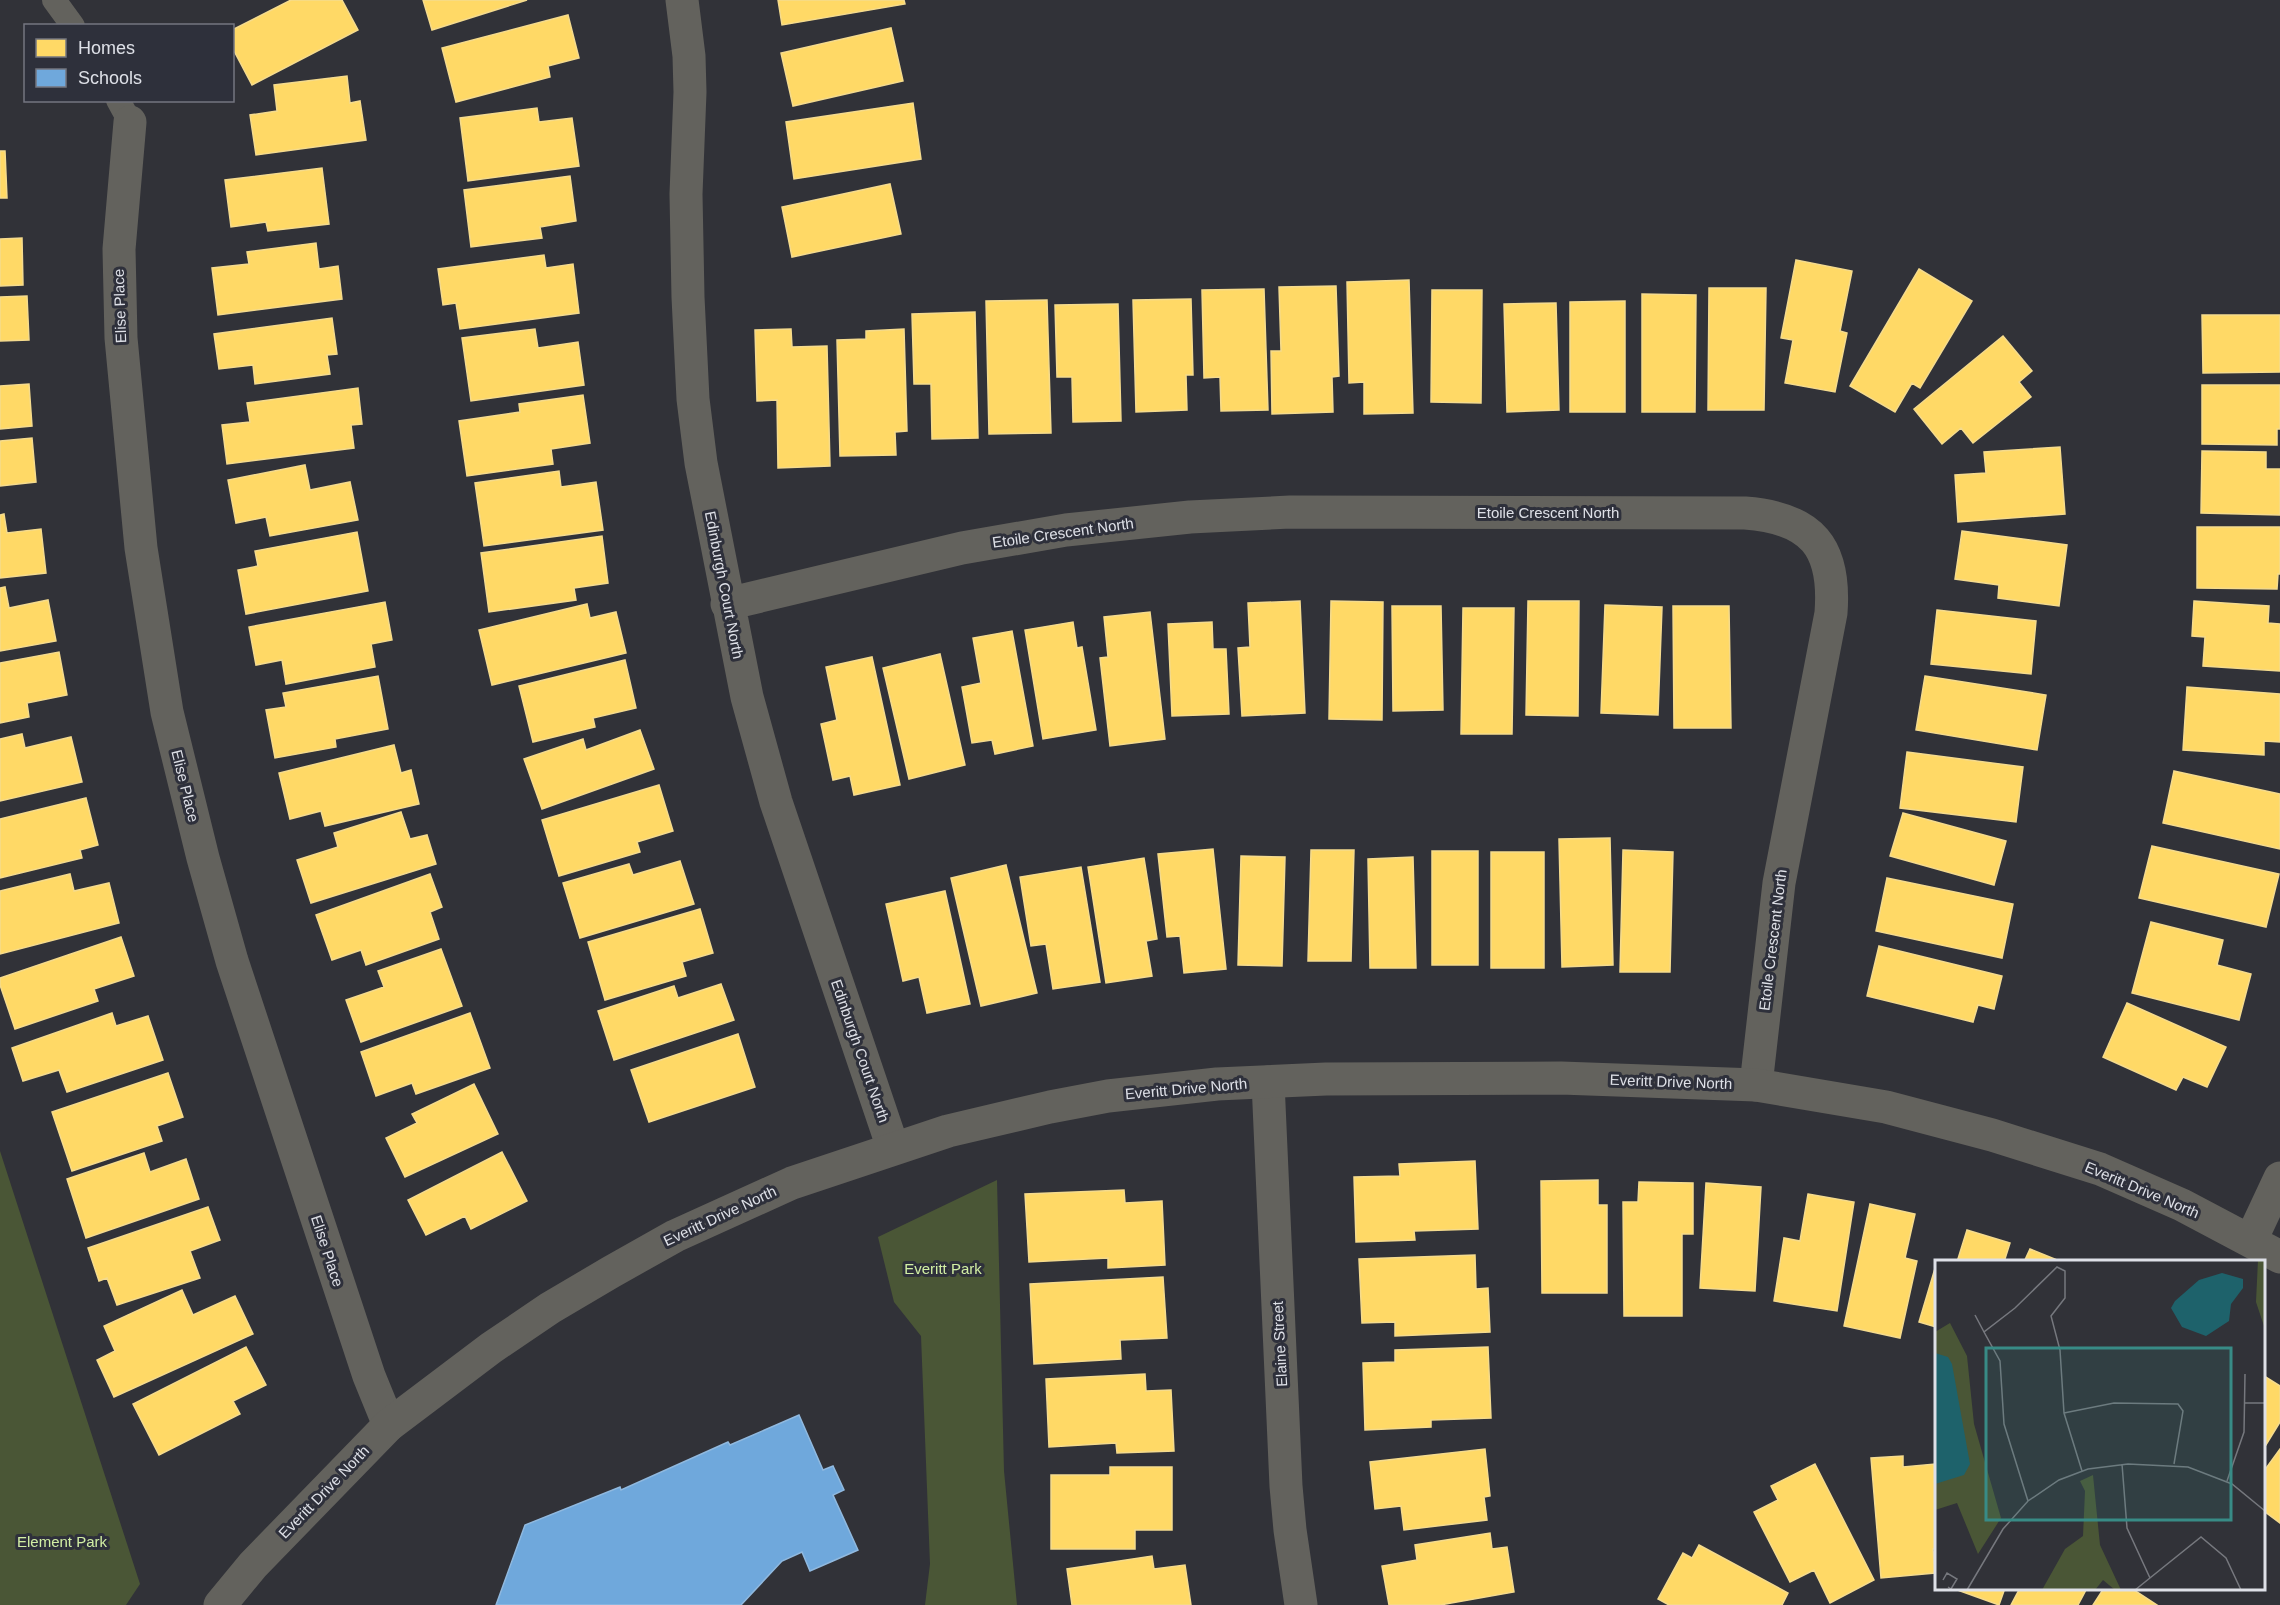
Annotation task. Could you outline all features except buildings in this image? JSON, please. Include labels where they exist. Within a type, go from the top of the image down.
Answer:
[{"type":"street","name":"Edinburgh Court North","points":[[682,0],[689,65],[686,245],[693,399],[701,463],[747,697],[776,802],[893,1149]]},
{"type":"street","name":"Elise Place","points":[[124,111],[119,240],[125,398],[141,548],[167,712],[200,847],[232,961],[369,1376],[389,1425]]},
{"type":"street","name":"Etoile Crescent North","points":[[727,604],[962,548],[1066,530],[1190,517],[1290,512],[1733,513],[1766,514],[1786,519],[1814,540],[1824,554],[1830,569],[1833,590],[1831,613],[1779,883],[1756,1085]]},
{"type":"street","name":"Everitt Drive North","points":[[220,1605],[253,1564],[389,1425],[482,1354],[540,1315],[675,1236],[792,1183],[893,1149],[994,1119],[1073,1102],[1164,1089],[1326,1079],[1561,1078],[1756,1085],[1886,1107],[2089,1166],[2182,1205],[2280,1257]]},
{"type":"street","name":"Elaine Street","points":[[1268,1082],[1286,1486],[1301,1605]]},
{"type":"street","points":[[2251,1240],[2280,1178]]},
{"type":"lane","points":[[54,0],[72,24]]},
{"type":"green space","name":"Element Park","points":[[0,1151],[140,1584],[126,1605],[0,1605]]},
{"type":"green space","name":"Everitt Park","points":[[997,1180],[1004,1471],[1017,1605],[925,1605],[930,1564],[921,1336],[894,1302],[878,1237]]}]
